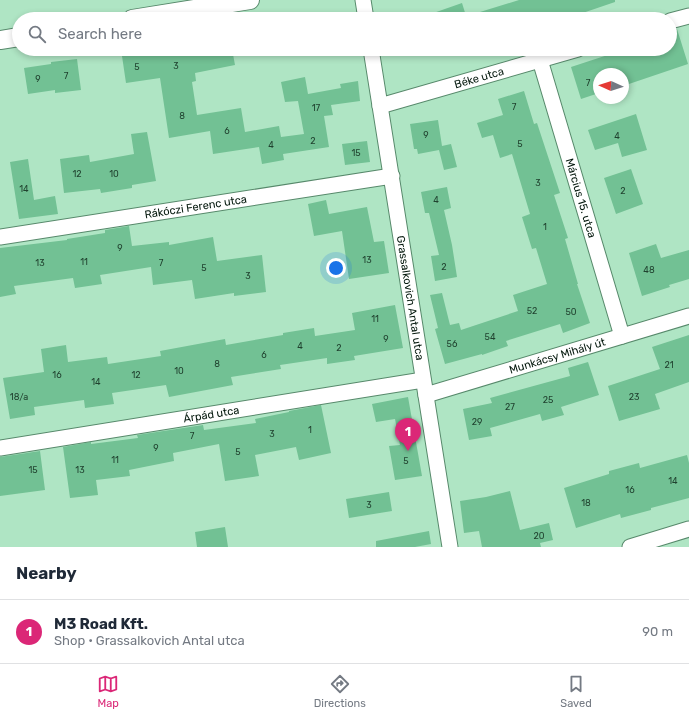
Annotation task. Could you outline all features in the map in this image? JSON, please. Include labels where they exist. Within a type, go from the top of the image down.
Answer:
[{"type":"street","points":[[175,12],[250,0]]},
{"type":"street","points":[[363,0],[365,12]]},
{"type":"street","points":[[677,19],[689,16]]},
{"type":"street","points":[[0,40],[12,38]]},
{"type":"street","name":"Grassalkovich Antal utca","points":[[372,56],[450,547]]},
{"type":"street","name":"Béke utca","points":[[380,106],[554,56]]},
{"type":"street","name":"Március 15. utca","points":[[540,60],[622,336]]},
{"type":"street","name":"Rákóczi Ferenc utca","points":[[0,237],[392,176]]},
{"type":"street","name":"Munkácsy Mihály út","points":[[426,396],[689,316]]},
{"type":"street","name":"Árpád utca","points":[[0,448],[423,380]]},
{"type":"street","points":[[630,547],[689,529]]},
{"type":"building","points":[[519,0],[615,0],[615,2],[586,12],[480,12]]},
{"type":"building","points":[[462,3],[465,12],[436,12]]},
{"type":"building","points":[[677,29],[688,64],[629,84],[629,68],[593,68],[593,95],[581,99],[571,67],[605,56],[677,56]]},
{"type":"building","points":[[122,56],[233,56],[235,65],[195,73],[196,81],[192,82],[197,115],[241,108],[245,132],[279,126],[281,137],[304,134],[298,101],[285,102],[281,82],[305,77],[308,94],[341,88],[340,84],[358,81],[360,101],[331,105],[333,115],[324,116],[329,147],[283,154],[284,160],[262,164],[259,147],[213,154],[210,131],[169,138],[160,78],[126,83]]},
{"type":"building","points":[[77,59],[81,90],[55,93],[55,90],[28,94],[24,68],[51,64],[51,62]]},
{"type":"building","points":[[524,91],[534,124],[537,123],[560,193],[554,195],[568,238],[565,239],[577,284],[590,323],[563,333],[560,324],[506,341],[508,346],[482,355],[445,364],[435,329],[438,328],[430,295],[442,293],[450,325],[459,323],[461,330],[518,311],[513,295],[547,284],[536,248],[532,249],[522,217],[530,214],[512,154],[500,158],[493,135],[482,138],[477,123],[503,115],[498,99]]},
{"type":"building","points":[[636,114],[647,150],[622,157],[618,143],[595,150],[588,130]]},
{"type":"building","points":[[438,120],[442,146],[451,144],[457,167],[444,170],[439,150],[418,154],[417,149],[414,149],[410,124]]},
{"type":"building","points":[[147,132],[156,181],[132,185],[132,188],[101,193],[100,189],[64,193],[60,159],[89,155],[90,162],[134,154],[131,134]]},
{"type":"building","points":[[367,141],[370,162],[345,165],[342,144]]},
{"type":"building","points":[[28,159],[34,200],[55,196],[58,214],[19,219],[10,162]]},
{"type":"building","points":[[631,169],[643,204],[616,214],[604,178]]},
{"type":"building","points":[[447,187],[451,208],[444,210],[457,277],[435,281],[431,256],[439,255],[429,213],[425,213],[421,192]]},
{"type":"building","points":[[326,200],[329,214],[367,207],[374,242],[384,241],[389,273],[349,279],[342,231],[314,236],[308,204]]},
{"type":"building","points":[[129,226],[132,246],[169,242],[169,245],[213,237],[217,261],[262,255],[266,292],[234,296],[234,293],[195,299],[192,280],[153,285],[151,267],[100,275],[102,284],[75,288],[73,278],[14,286],[16,294],[0,297],[0,248],[67,240],[105,233],[105,230]]},
{"type":"building","points":[[656,244],[661,258],[689,250],[689,279],[642,296],[629,253]]},
{"type":"building","points":[[395,305],[403,348],[354,356],[355,360],[327,364],[327,358],[280,365],[281,369],[231,377],[233,385],[169,397],[166,385],[112,393],[114,404],[85,408],[84,400],[34,407],[35,415],[10,419],[3,378],[44,372],[41,349],[66,345],[68,362],[107,357],[108,364],[161,356],[160,351],[225,339],[226,345],[314,328],[315,336],[355,330],[352,313]]},
{"type":"building","points":[[689,335],[689,382],[655,394],[660,409],[619,421],[608,386],[660,369],[652,347]]},
{"type":"building","points":[[588,362],[599,395],[561,407],[564,415],[542,421],[540,414],[490,428],[492,436],[469,440],[463,409],[492,403],[490,398],[570,376],[568,368]]},
{"type":"building","points":[[408,397],[422,476],[395,480],[389,446],[400,445],[395,419],[376,422],[372,404]]},
{"type":"building","points":[[321,405],[331,453],[299,460],[296,447],[255,455],[259,476],[225,481],[219,444],[173,453],[174,461],[129,470],[130,476],[96,480],[98,495],[70,498],[63,447],[91,442],[91,444],[138,438],[137,435],[203,425],[204,430],[256,423],[255,419]]},
{"type":"building","points":[[40,451],[45,490],[0,496],[0,457]]},
{"type":"building","points":[[687,455],[689,463],[689,498],[621,518],[620,514],[576,528],[564,488],[609,474],[609,471],[639,463],[640,468]]},
{"type":"building","points":[[510,491],[520,530],[549,523],[553,540],[540,543],[541,547],[482,547],[479,531],[464,533],[460,501]]},
{"type":"building","points":[[389,492],[392,511],[349,518],[346,499]]},
{"type":"building","points":[[225,527],[228,547],[197,547],[195,532]]},
{"type":"building","points":[[429,531],[431,544],[415,547],[376,547],[376,541]]},
{"type":"place","name":"M3 Road Kft.","points":[[408,451]]}]
